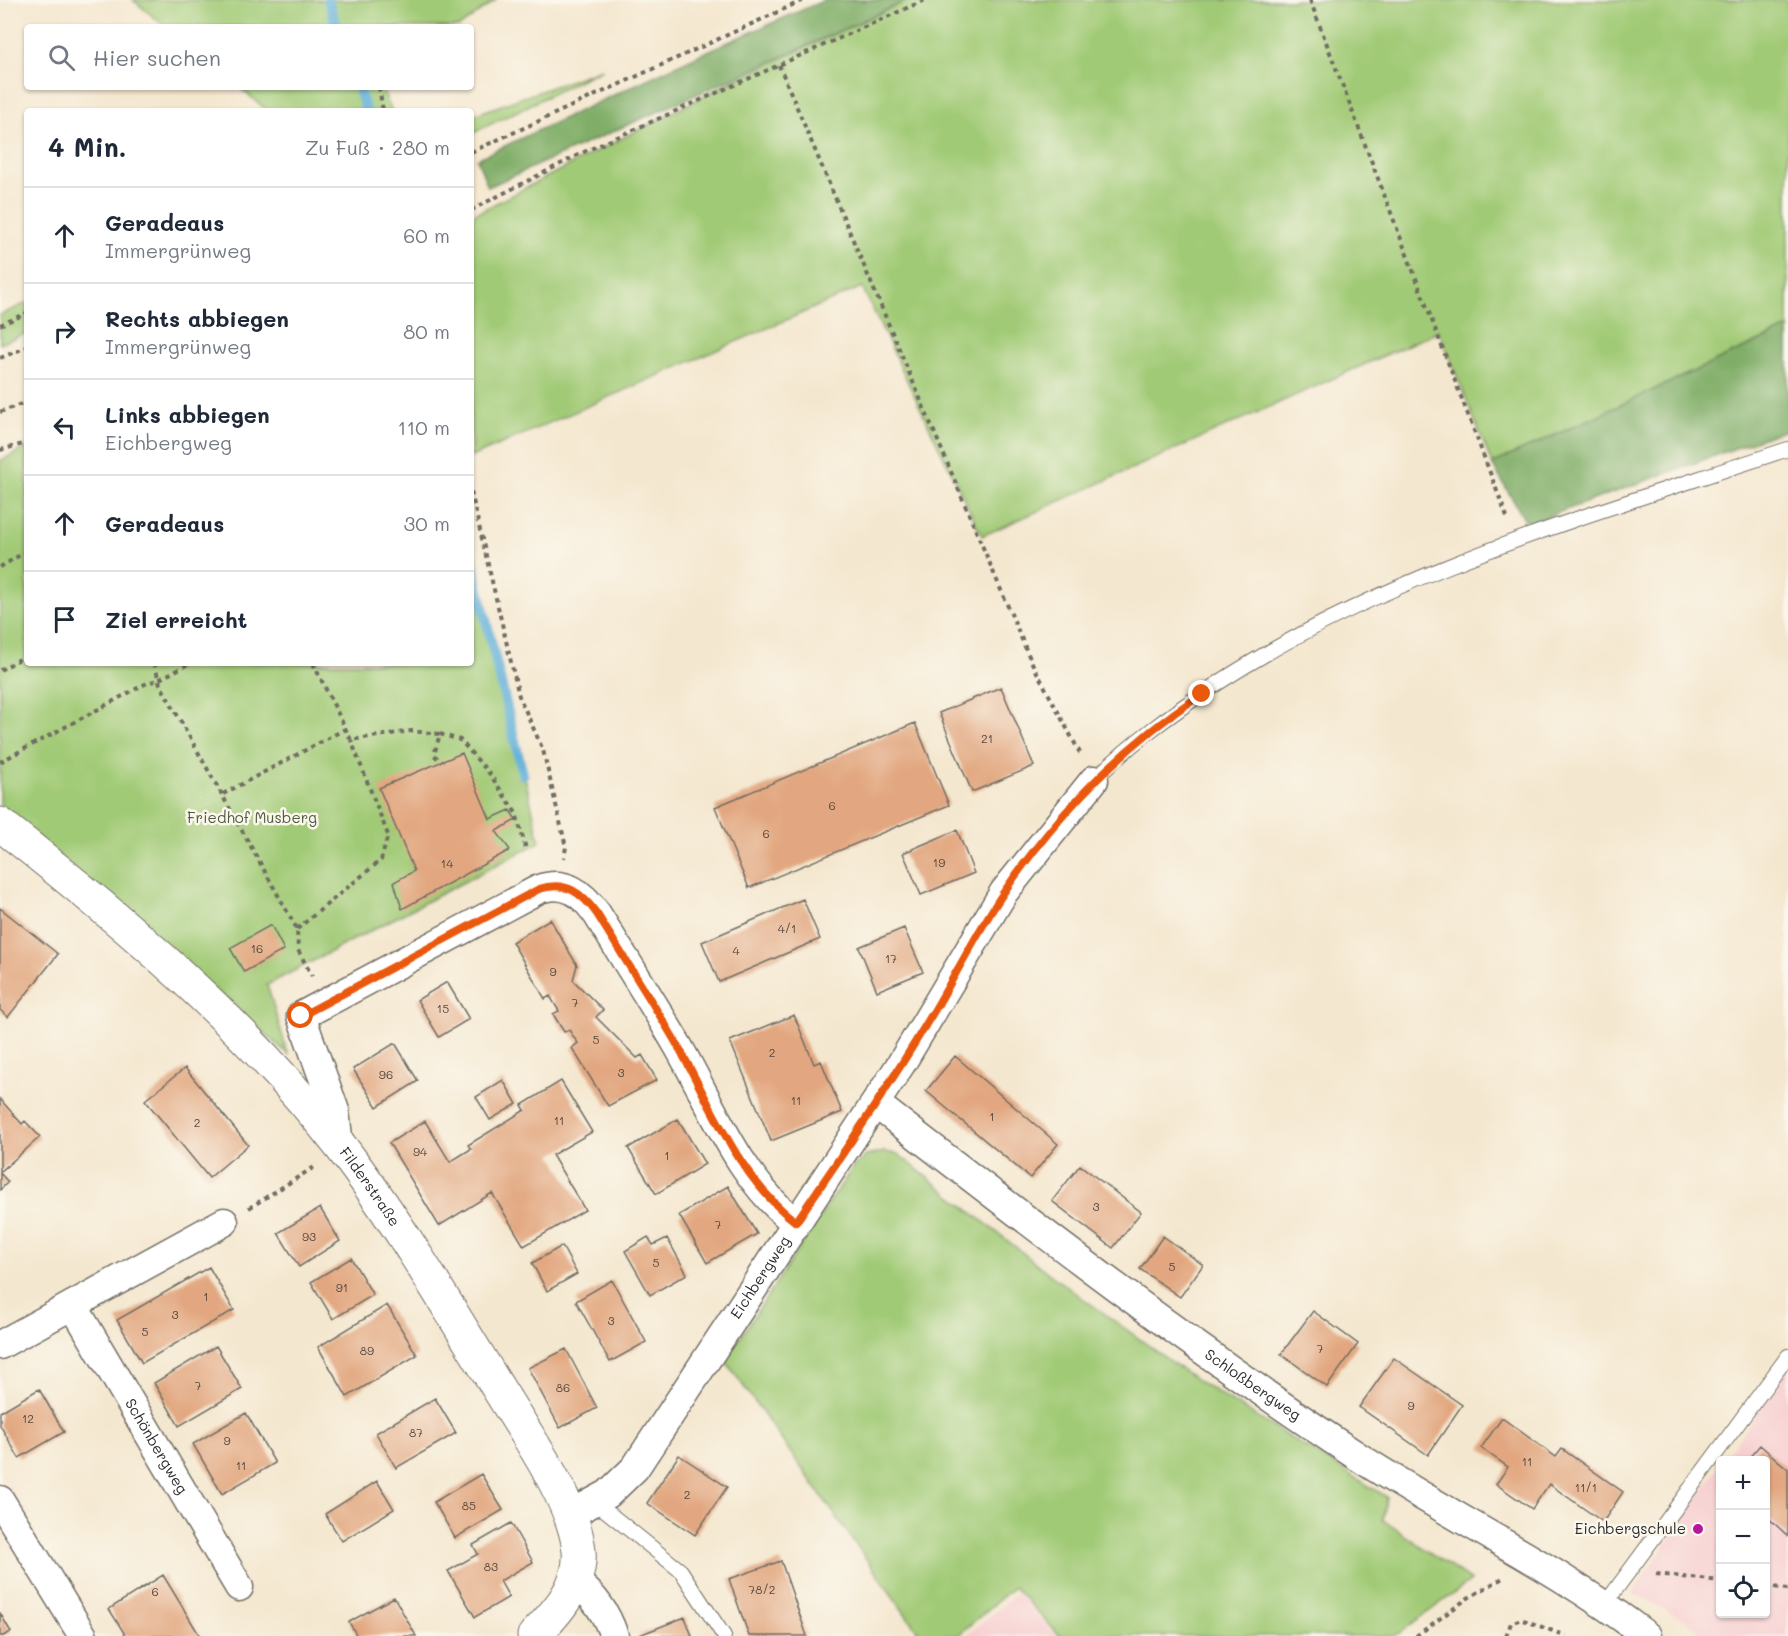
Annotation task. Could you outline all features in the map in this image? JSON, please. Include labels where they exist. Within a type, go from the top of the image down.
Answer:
[{"type":"main road","name":"Filderstraße","points":[[0,824],[113,914],[195,987],[274,1070],[339,1145],[393,1220],[532,1445],[582,1509],[579,1554],[574,1581],[563,1604],[534,1636]]},
{"type":"street","name":"Eichbergweg","points":[[582,1509],[624,1480],[635,1468],[876,1104],[1004,892],[1094,780]]},
{"type":"street","points":[[339,1145],[335,1111],[301,1016],[539,889],[560,885],[573,889],[585,898],[597,914],[677,1045],[747,1169],[776,1208],[796,1222]]},
{"type":"street","name":"Schloßbergweg","points":[[876,1104],[1053,1241],[1251,1386],[1355,1455],[1605,1604],[1647,1636]]},
{"type":"street","points":[[0,1346],[224,1222]]},
{"type":"street","name":"Schönbergweg","points":[[73,1305],[239,1587]]},
{"type":"street","points":[[0,1500],[83,1636]]},
{"type":"street","points":[[574,1581],[592,1595],[606,1614],[614,1636]]},
{"type":"lane","points":[[1094,780],[1125,750],[1170,714],[1298,634],[1390,589],[1515,541],[1788,449]]},
{"type":"lane","points":[[1605,1604],[1788,1356]]},
{"type":"lane","points":[[582,1509],[681,1571],[724,1636]]},
{"type":"path","points":[[474,151],[804,0]]},
{"type":"path","points":[[474,208],[586,151],[925,0]]},
{"type":"path","points":[[1310,0],[1515,541]]},
{"type":"path","points":[[779,65],[1031,661],[1094,780]]},
{"type":"path","points":[[380,90],[382,108]]},
{"type":"path","points":[[0,325],[24,314]]},
{"type":"path","points":[[0,358],[24,348]]},
{"type":"path","points":[[0,412],[24,403]]},
{"type":"path","points":[[0,450],[24,444]]},
{"type":"path","points":[[474,505],[519,696],[543,750],[566,847],[560,885]]},
{"type":"path","points":[[0,567],[24,553]]},
{"type":"path","points":[[0,670],[24,657]]},
{"type":"path","points":[[155,666],[158,680],[297,929],[298,950],[327,1003]]},
{"type":"path","points":[[0,762],[147,683],[158,680],[184,666]]},
{"type":"path","points":[[297,929],[381,860],[388,835],[347,728],[315,666]]},
{"type":"path","points":[[223,794],[347,728]]},
{"type":"path","points":[[351,740],[411,731],[440,734],[460,740],[489,773],[516,813],[526,849]]},
{"type":"path","points":[[440,734],[434,755],[442,762]]},
{"type":"path","points":[[224,1222],[306,1174],[339,1145]]},
{"type":"path","points":[[1629,1571],[1716,1581]]},
{"type":"path","points":[[1416,1636],[1468,1598],[1513,1574]]},
{"type":"path","points":[[1770,1587],[1788,1589]]},
{"type":"path","points":[[1506,1636],[1511,1623],[1521,1619],[1566,1636]]},
{"type":"shaded area","name":"Eichbergschule","points":[[1788,1367],[1788,1636],[1706,1636],[1684,1619],[1632,1593],[1716,1471],[1716,1618],[1770,1618],[1770,1456],[1727,1456]]},
{"type":"shaded area","points":[[1017,1593],[1056,1636],[966,1636]]},
{"type":"green space","points":[[133,0],[496,0],[463,24],[162,24]]},
{"type":"green space","points":[[825,0],[909,0],[488,187],[477,159],[701,54]]},
{"type":"green space","points":[[909,0],[1788,0],[1788,328],[1492,464],[1439,331],[982,536],[862,287],[474,456],[474,214],[737,79]]},
{"type":"green space","points":[[602,69],[474,133],[474,115]]},
{"type":"green space","points":[[243,90],[382,90],[391,108],[264,108]]},
{"type":"green space","points":[[24,304],[24,334],[0,344],[0,315]]},
{"type":"green space","points":[[1788,328],[1788,429],[1527,524],[1492,464]]},
{"type":"green space","name":"Friedhof Musberg","points":[[24,449],[24,666],[474,666],[474,557],[540,842],[267,985],[288,1054],[0,806],[0,461]]},
{"type":"green space","points":[[884,1152],[898,1154],[1052,1276],[1195,1379],[1387,1497],[1383,1520],[1471,1581],[1395,1636],[1060,1636],[1014,1587],[957,1636],[921,1636],[725,1360],[853,1167],[866,1156]]},
{"type":"building","points":[[1001,687],[1034,766],[972,792],[939,713]]},
{"type":"building","points":[[915,723],[949,805],[749,888],[715,807]]},
{"type":"building","points":[[462,753],[490,819],[510,810],[516,820],[496,831],[510,850],[402,909],[394,882],[414,871],[379,788]]},
{"type":"building","points":[[957,830],[974,873],[921,895],[903,853]]},
{"type":"building","points":[[803,899],[820,939],[719,982],[702,942]]},
{"type":"building","points":[[0,908],[58,954],[8,1017],[0,1010]]},
{"type":"building","points":[[550,919],[577,965],[573,980],[603,1010],[596,1017],[637,1058],[642,1055],[657,1080],[608,1106],[572,1048],[578,1043],[569,1030],[564,1032],[553,1014],[559,1011],[550,996],[545,999],[512,942]]},
{"type":"building","points":[[271,925],[284,950],[244,972],[230,948]]},
{"type":"building","points":[[904,928],[923,972],[877,991],[859,947]]},
{"type":"building","points":[[447,982],[469,1019],[439,1037],[417,1000]]},
{"type":"building","points":[[794,1015],[814,1064],[821,1061],[842,1112],[771,1141],[730,1041]]},
{"type":"building","points":[[395,1043],[418,1081],[377,1107],[353,1069]]},
{"type":"building","points":[[955,1056],[1058,1144],[1030,1178],[926,1091]]},
{"type":"building","points":[[185,1068],[248,1145],[209,1178],[145,1100]]},
{"type":"building","points":[[503,1080],[517,1104],[490,1120],[476,1097]]},
{"type":"building","points":[[561,1081],[592,1132],[552,1155],[585,1210],[524,1246],[492,1193],[439,1226],[389,1143],[425,1121],[450,1162],[471,1149],[468,1145],[525,1110],[522,1105]]},
{"type":"building","points":[[0,1099],[22,1124],[25,1121],[40,1137],[0,1172]]},
{"type":"building","points":[[678,1119],[705,1164],[656,1194],[628,1148]]},
{"type":"building","points":[[1080,1165],[1141,1212],[1113,1248],[1052,1201]]},
{"type":"building","points":[[0,1173],[8,1182],[0,1190]]},
{"type":"building","points":[[728,1186],[757,1234],[707,1263],[679,1215]]},
{"type":"building","points":[[320,1208],[340,1241],[299,1267],[278,1233]]},
{"type":"building","points":[[1163,1236],[1203,1265],[1180,1297],[1140,1269]]},
{"type":"building","points":[[648,1237],[653,1245],[667,1238],[687,1274],[650,1295],[625,1251]]},
{"type":"building","points":[[562,1246],[577,1274],[547,1291],[532,1263]]},
{"type":"building","points":[[351,1258],[373,1295],[333,1319],[311,1282]]},
{"type":"building","points":[[209,1267],[234,1310],[142,1363],[117,1320]]},
{"type":"building","points":[[612,1280],[646,1342],[610,1362],[576,1301]]},
{"type":"building","points":[[387,1305],[417,1355],[347,1397],[318,1347]]},
{"type":"building","points":[[1313,1311],[1358,1344],[1327,1387],[1281,1354]]},
{"type":"building","points":[[216,1346],[242,1389],[179,1426],[154,1383]]},
{"type":"building","points":[[566,1349],[597,1408],[560,1428],[528,1368]]},
{"type":"building","points":[[1394,1358],[1462,1405],[1428,1455],[1359,1407]]},
{"type":"building","points":[[39,1389],[64,1432],[19,1458],[0,1425],[0,1412]]},
{"type":"building","points":[[435,1398],[456,1433],[396,1468],[376,1433]]},
{"type":"building","points":[[246,1413],[275,1463],[222,1494],[193,1444]]},
{"type":"building","points":[[1502,1418],[1556,1457],[1562,1449],[1623,1492],[1603,1522],[1549,1484],[1532,1509],[1496,1484],[1508,1467],[1481,1448]]},
{"type":"building","points":[[1760,1445],[1788,1469],[1788,1536],[1770,1520],[1770,1456],[1750,1456]]},
{"type":"building","points":[[679,1455],[727,1487],[695,1535],[647,1503]]},
{"type":"building","points":[[481,1474],[503,1510],[455,1538],[434,1502]]},
{"type":"building","points":[[377,1481],[394,1509],[342,1541],[325,1514]]},
{"type":"building","points":[[511,1523],[533,1562],[500,1581],[509,1597],[475,1617],[448,1571],[478,1554],[473,1545]]},
{"type":"building","points":[[781,1561],[807,1636],[749,1636],[729,1579]]},
{"type":"building","points":[[163,1575],[200,1636],[126,1636],[109,1609]]},
{"type":"building","points":[[394,1597],[416,1636],[357,1636],[349,1622]]},
{"type":"building","points":[[0,1613],[11,1632],[3,1636],[0,1636]]},
{"type":"building","points":[[685,1617],[692,1636],[637,1636]]},
{"type":"waterway","points":[[328,0],[336,24]]},
{"type":"waterway","points":[[359,90],[365,108]]},
{"type":"waterway","points":[[474,570],[523,775]]},
{"type":"place","name":"Eichbergschule","points":[[1698,1529]]},
{"type":"route","points":[[301,1016],[539,889],[560,885],[573,889],[585,898],[597,914],[677,1045],[728,1138],[761,1191],[776,1208],[796,1222],[876,1104],[1004,892],[1031,856],[1060,819],[1117,757],[1170,714],[1202,694]]}]
